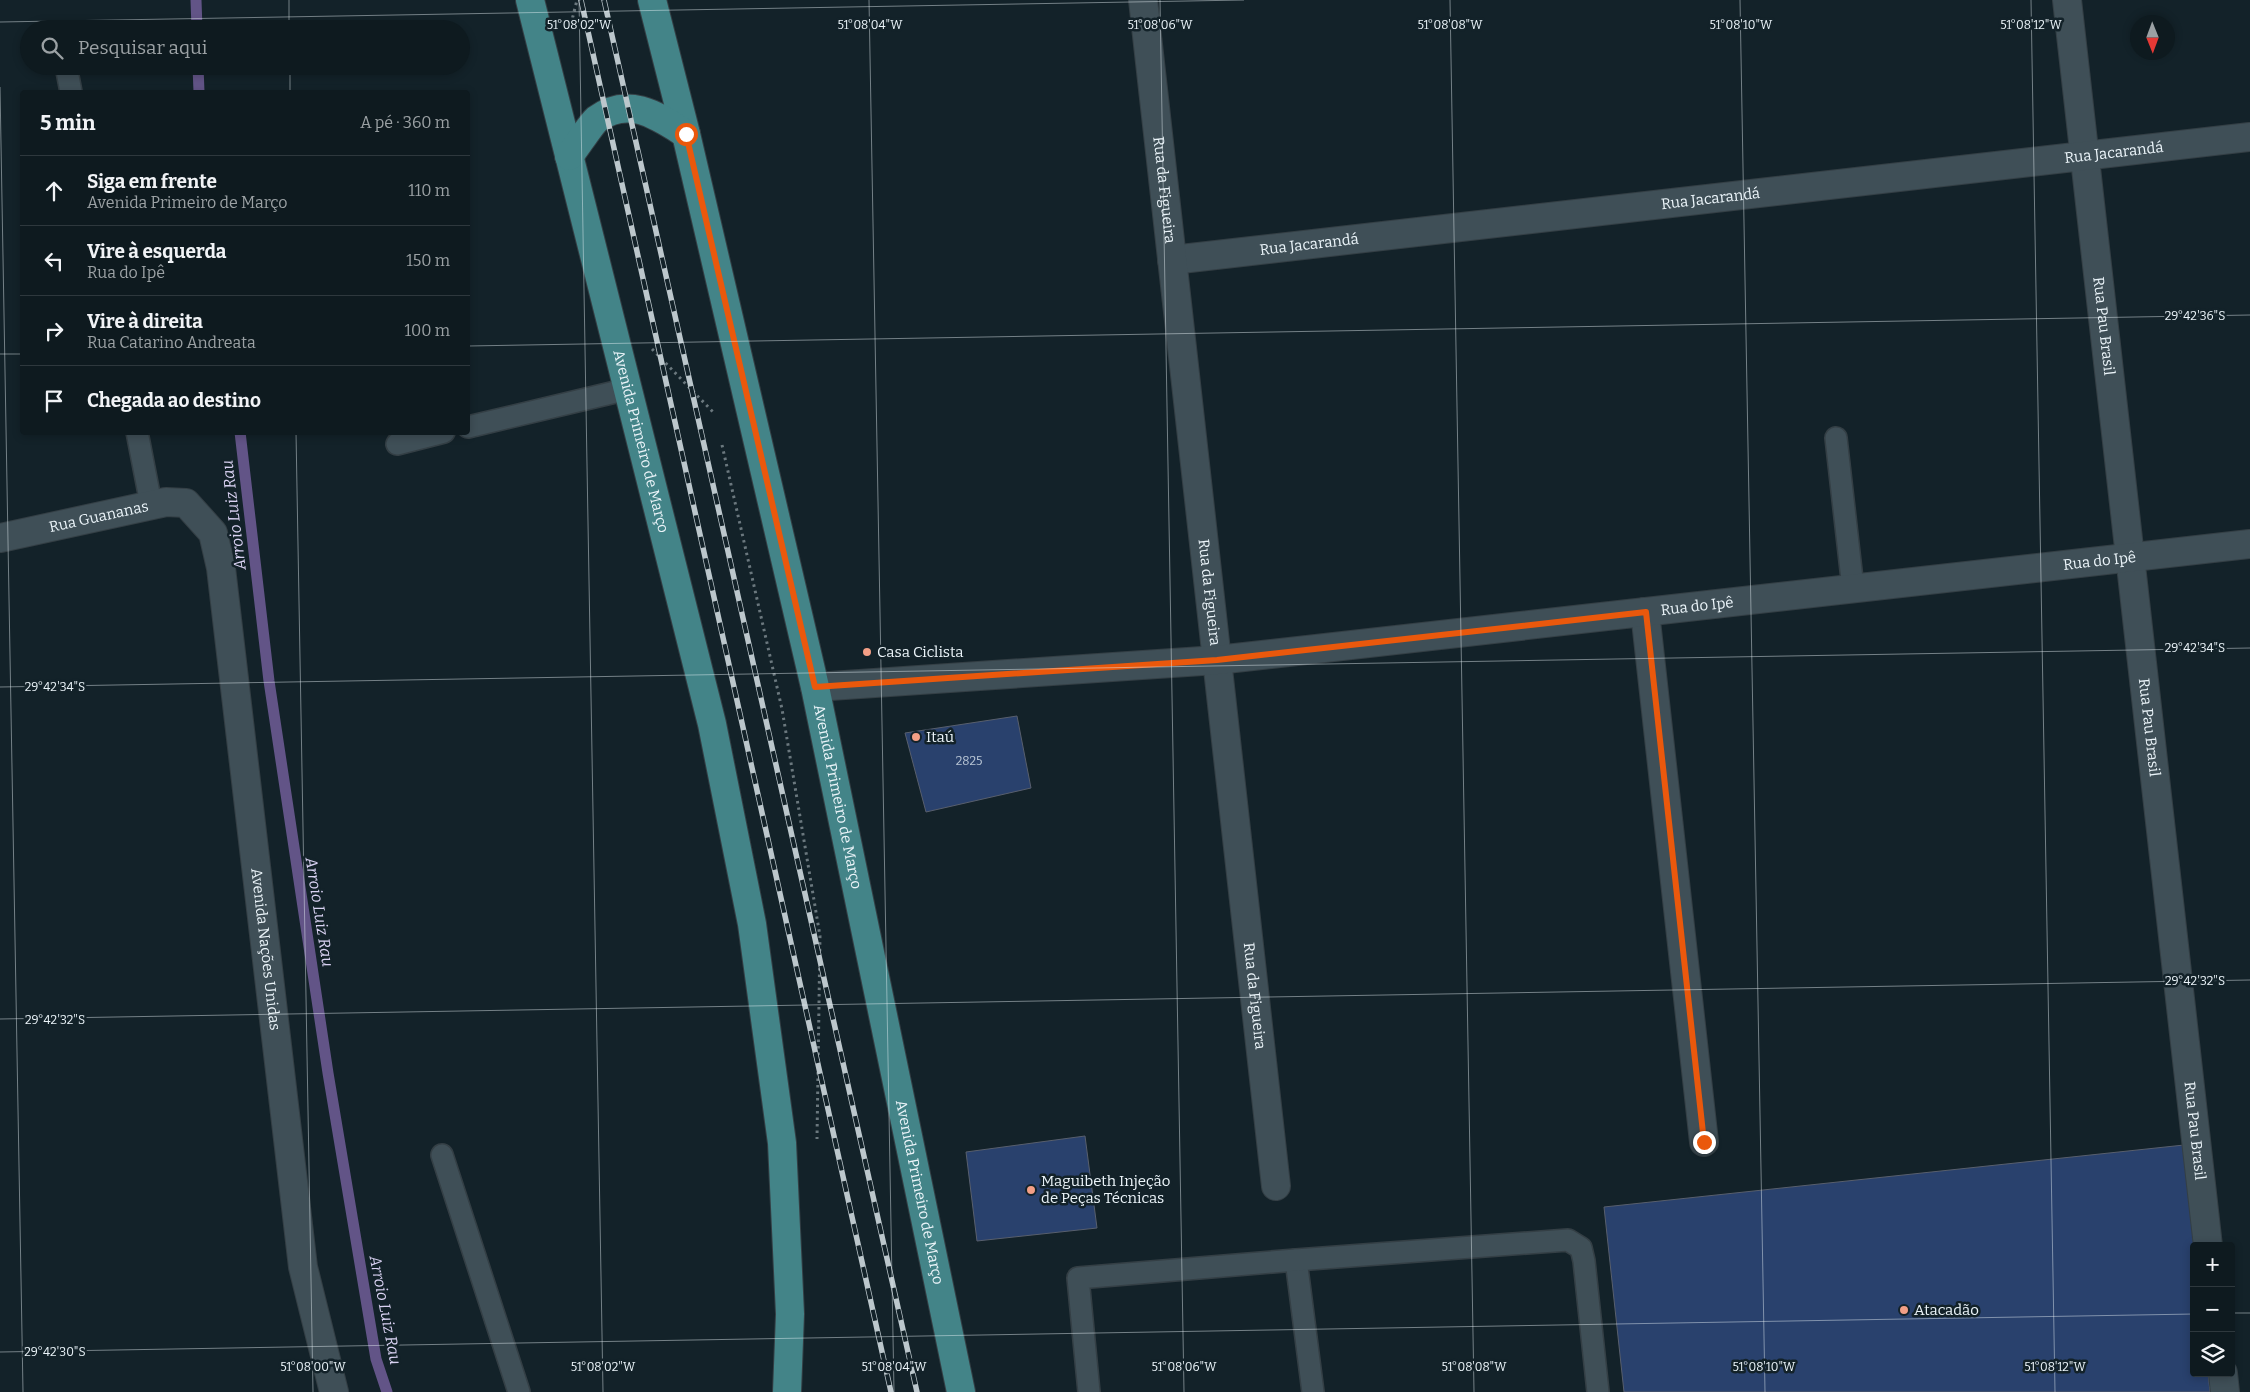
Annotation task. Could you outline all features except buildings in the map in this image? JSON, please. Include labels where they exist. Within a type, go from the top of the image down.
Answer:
[{"type":"main road","name":"Avenida Primeiro de Março","points":[[530,0],[712,724],[752,924],[782,1143],[790,1314],[787,1392]]},
{"type":"main road","name":"Avenida Primeiro de Março","points":[[652,0],[686,134],[815,687],[961,1392]]},
{"type":"main road","points":[[569,156],[596,119],[616,110],[636,108],[651,112],[686,134]]},
{"type":"street","name":"Rua da Figueira","points":[[1144,0],[1276,1186]]},
{"type":"street","name":"Rua Pau Brasil","points":[[2067,0],[2208,1242]]},
{"type":"street","name":"Rua Jacarandá","points":[[1172,260],[2250,137]]},
{"type":"street","name":"Rua Guananas","points":[[0,538],[151,504],[166,502],[186,503],[195,511]]},
{"type":"street","name":"Avenida Nações Unidas","points":[[195,511],[213,532],[221,568],[303,1267],[334,1392]]},
{"type":"street","name":"Rua do Ipê","points":[[815,687],[1217,660],[2250,544]]},
{"type":"street","points":[[1646,612],[1704,1142]]},
{"type":"street","points":[[2223,1377],[2225,1392]]},
{"type":"lane","points":[[68,75],[72,90]]},
{"type":"lane","points":[[470,427],[628,389]]},
{"type":"lane","points":[[138,435],[151,504]]},
{"type":"lane","points":[[397,444],[432,435]]},
{"type":"lane","points":[[1836,438],[1852,588]]},
{"type":"lane","points":[[442,1155],[519,1392]]},
{"type":"lane","points":[[1089,1392],[1078,1278],[1568,1240],[1581,1248],[1584,1261],[1598,1392]]},
{"type":"lane","points":[[1296,1260],[1313,1392]]},
{"type":"waterway","name":"Arroio Luiz Rau","points":[[196,0],[197,20]]},
{"type":"waterway","name":"Arroio Luiz Rau","points":[[198,75],[199,90]]},
{"type":"waterway","name":"Arroio Luiz Rau","points":[[240,435],[269,681],[328,1073],[376,1359],[387,1392]]},
{"type":"railway","points":[[581,0],[891,1392]]},
{"type":"railway","points":[[604,0],[917,1392]]},
{"type":"place","name":"Casa Ciclista","points":[[867,652]]},
{"type":"place","name":"Itaú","points":[[916,737]]},
{"type":"place","name":"Maguibeth Injeção de Peças Técnicas","points":[[1031,1190]]},
{"type":"place","name":"Atacadão","points":[[1904,1310]]},
{"type":"route","points":[[686,134],[815,687],[1217,660],[1646,612],[1704,1142]]}]
